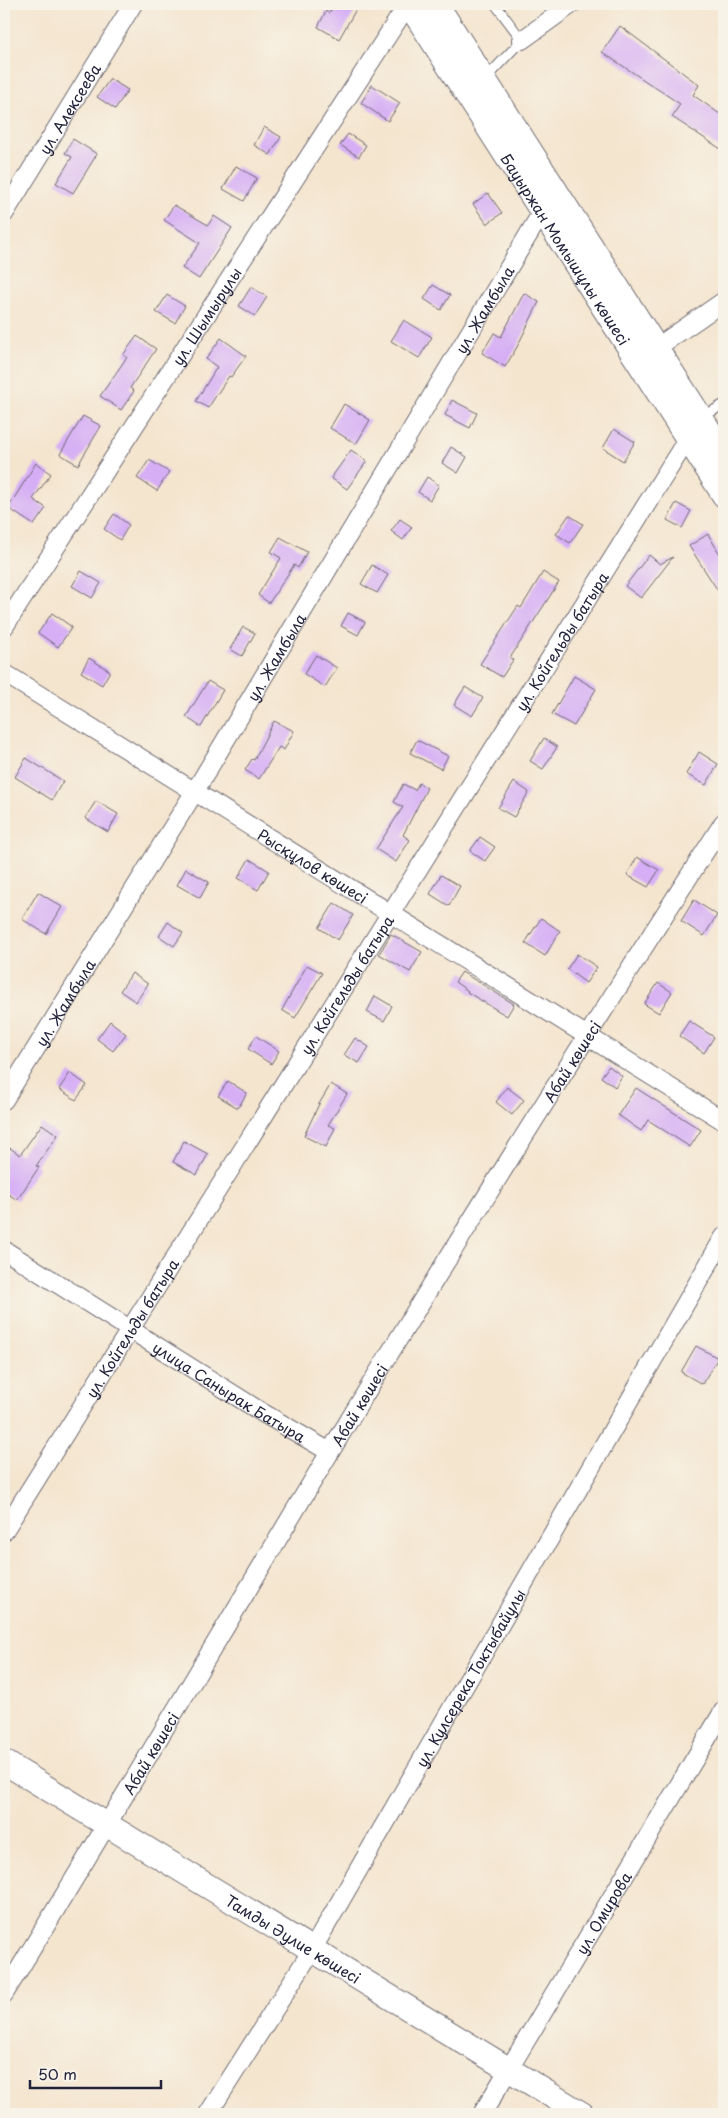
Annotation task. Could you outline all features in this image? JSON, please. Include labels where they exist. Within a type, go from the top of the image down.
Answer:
[{"type":"street","name":"ул. Алексеева","points":[[4,214],[133,4]]},
{"type":"street","name":"Бауыржан Момышұлы көшесі","points":[[408,4],[551,205],[656,348],[724,454]]},
{"type":"street","name":"ул. Шымырулы","points":[[4,627],[408,4]]},
{"type":"street","name":"Бауыржан Момышұлы көшесі","points":[[436,4],[485,79],[551,205],[688,438],[724,494]]},
{"type":"street","points":[[522,40],[572,4]]},
{"type":"street","name":"ул. Жамбыла","points":[[4,1100],[195,791],[551,205]]},
{"type":"street","points":[[656,348],[724,301]]},
{"type":"street","name":"ул. Койгельды батыра","points":[[4,1531],[688,438]]},
{"type":"street","name":"Рысқұлов көшесі","points":[[4,673],[724,1121]]},
{"type":"street","name":"Абай көшесі","points":[[4,1994],[108,1825],[330,1452],[587,1035],[724,822]]},
{"type":"street","name":"ул. Кулсерека Токтыбайулы","points":[[208,2114],[312,1950],[724,1237]]},
{"type":"street","name":"улица Санырак Батыра","points":[[4,1250],[263,1413],[330,1452]]},
{"type":"street","name":"ул. Омирова","points":[[482,2114],[724,1710]]},
{"type":"street","name":"Тамды Әулие көшесі","points":[[4,1762],[582,2114]]},
{"type":"lane","points":[[485,79],[522,40],[495,4]]},
{"type":"lane","points":[[701,418],[724,404]]},
{"type":"building","points":[[335,4],[359,4],[339,39],[318,27],[326,11],[329,13]]},
{"type":"building","points":[[620,26],[699,85],[693,95],[724,117],[724,151],[672,117],[680,104],[602,52]]},
{"type":"building","points":[[110,79],[128,90],[115,109],[97,97]]},
{"type":"building","points":[[372,85],[400,103],[388,121],[361,103]]},
{"type":"building","points":[[264,127],[281,137],[270,155],[254,145]]},
{"type":"building","points":[[348,134],[366,145],[359,157],[340,145]]},
{"type":"building","points":[[73,139],[97,154],[73,193],[56,183],[72,157],[65,153]]},
{"type":"building","points":[[236,166],[257,178],[244,201],[223,189]]},
{"type":"building","points":[[488,193],[502,213],[487,224],[473,204]]},
{"type":"building","points":[[174,205],[208,225],[214,216],[232,228],[199,279],[182,268],[200,243],[164,220]]},
{"type":"building","points":[[433,285],[450,295],[441,310],[424,299]]},
{"type":"building","points":[[251,287],[267,297],[255,316],[239,306]]},
{"type":"building","points":[[524,293],[539,302],[505,367],[482,353],[494,333],[501,337]]},
{"type":"building","points":[[167,295],[185,306],[175,323],[156,312]]},
{"type":"building","points":[[404,320],[432,337],[419,358],[391,341]]},
{"type":"building","points":[[137,336],[156,349],[130,388],[134,391],[121,410],[100,396],[127,357],[123,355]]},
{"type":"building","points":[[221,338],[246,356],[231,377],[229,376],[208,408],[196,401],[217,367],[206,359]]},
{"type":"building","points":[[452,400],[477,413],[470,428],[445,415]]},
{"type":"building","points":[[344,404],[370,420],[356,444],[330,428]]},
{"type":"building","points":[[83,416],[101,426],[78,465],[60,454]]},
{"type":"building","points":[[614,429],[635,442],[623,461],[603,448]]},
{"type":"building","points":[[451,447],[467,457],[458,473],[442,463]]},
{"type":"building","points":[[351,450],[367,461],[347,489],[331,478]]},
{"type":"building","points":[[149,460],[169,472],[157,491],[137,478]]},
{"type":"building","points":[[36,463],[51,474],[33,499],[46,508],[34,525],[8,508]]},
{"type":"building","points":[[427,477],[439,485],[430,500],[418,492]]},
{"type":"building","points":[[676,503],[691,511],[682,528],[667,520]]},
{"type":"building","points":[[114,514],[129,525],[120,540],[104,529]]},
{"type":"building","points":[[569,515],[583,524],[570,543],[556,534]]},
{"type":"building","points":[[400,519],[412,527],[403,540],[391,531]]},
{"type":"building","points":[[708,534],[724,561],[724,600],[689,546]]},
{"type":"building","points":[[280,537],[307,552],[298,568],[294,565],[269,603],[258,595],[281,558],[271,552]]},
{"type":"building","points":[[649,555],[660,564],[673,557],[641,598],[625,586]]},
{"type":"building","points":[[372,565],[388,575],[377,593],[361,584]]},
{"type":"building","points":[[81,571],[101,583],[92,598],[72,586]]},
{"type":"building","points":[[543,572],[559,582],[510,658],[513,660],[502,677],[480,664],[518,606],[521,608]]},
{"type":"building","points":[[52,613],[72,627],[58,647],[38,633]]},
{"type":"building","points":[[348,613],[365,622],[358,635],[341,626]]},
{"type":"building","points":[[243,627],[255,633],[242,656],[230,649]]},
{"type":"building","points":[[316,655],[337,668],[325,687],[304,674]]},
{"type":"building","points":[[89,658],[110,671],[102,685],[81,672]]},
{"type":"building","points":[[574,676],[596,689],[574,726],[552,714]]},
{"type":"building","points":[[208,681],[223,690],[201,727],[186,717]]},
{"type":"building","points":[[465,687],[483,698],[472,716],[454,705]]},
{"type":"building","points":[[274,721],[294,731],[284,750],[279,747],[259,779],[245,770],[252,759],[254,760]]},
{"type":"building","points":[[544,738],[557,747],[543,769],[530,761]]},
{"type":"building","points":[[417,740],[448,756],[441,769],[410,753]]},
{"type":"building","points":[[699,752],[718,764],[706,785],[686,774]]},
{"type":"building","points":[[26,758],[63,781],[52,800],[15,777]]},
{"type":"building","points":[[514,782],[529,792],[514,817],[498,808]]},
{"type":"building","points":[[419,783],[427,788],[403,835],[410,840],[396,862],[376,849],[403,807],[394,802],[403,784],[415,790]]},
{"type":"building","points":[[96,801],[118,814],[108,832],[85,818]]},
{"type":"building","points":[[480,837],[495,847],[485,861],[470,851]]},
{"type":"building","points":[[637,857],[659,870],[648,887],[627,875]]},
{"type":"building","points":[[249,859],[269,871],[258,890],[238,878]]},
{"type":"building","points":[[186,869],[209,882],[200,898],[177,885]]},
{"type":"building","points":[[441,875],[460,886],[449,906],[430,894]]},
{"type":"building","points":[[38,892],[62,907],[46,934],[22,919]]},
{"type":"building","points":[[694,900],[717,915],[704,936],[681,921]]},
{"type":"building","points":[[334,903],[353,915],[338,940],[319,928]]},
{"type":"building","points":[[541,918],[560,931],[545,956],[525,943]]},
{"type":"building","points":[[168,922],[183,933],[174,946],[159,936]]},
{"type":"building","points":[[391,934],[422,952],[410,972],[379,954]]},
{"type":"building","points":[[577,954],[597,967],[586,983],[567,969]]},
{"type":"building","points":[[307,965],[322,973],[295,1018],[282,1010]]},
{"type":"building","points":[[462,972],[514,1004],[507,1016],[467,992],[455,982]]},
{"type":"building","points":[[132,973],[148,984],[136,1002],[120,991]]},
{"type":"building","points":[[658,983],[672,992],[659,1013],[644,1004]]},
{"type":"building","points":[[375,996],[392,1006],[384,1021],[367,1012]]},
{"type":"building","points":[[110,1021],[126,1034],[113,1051],[97,1039]]},
{"type":"building","points":[[689,1021],[714,1037],[704,1053],[679,1036]]},
{"type":"building","points":[[256,1036],[279,1051],[271,1064],[248,1049]]},
{"type":"building","points":[[355,1038],[369,1047],[359,1063],[344,1055]]},
{"type":"building","points":[[609,1066],[622,1076],[615,1087],[601,1077]]},
{"type":"building","points":[[70,1073],[87,1085],[76,1100],[59,1089]]},
{"type":"building","points":[[228,1081],[247,1093],[238,1108],[218,1096]]},
{"type":"building","points":[[331,1084],[347,1094],[328,1125],[335,1128],[326,1147],[304,1136]]},
{"type":"building","points":[[507,1087],[524,1100],[512,1115],[496,1102]]},
{"type":"building","points":[[636,1088],[701,1130],[690,1147],[648,1120],[641,1131],[618,1115]]},
{"type":"building","points":[[42,1124],[58,1135],[36,1166],[39,1167],[17,1200],[4,1191],[4,1157],[10,1148],[20,1155]]},
{"type":"building","points":[[184,1141],[208,1154],[197,1175],[173,1162]]},
{"type":"building","points":[[696,1346],[718,1358],[702,1384],[681,1372]]}]
